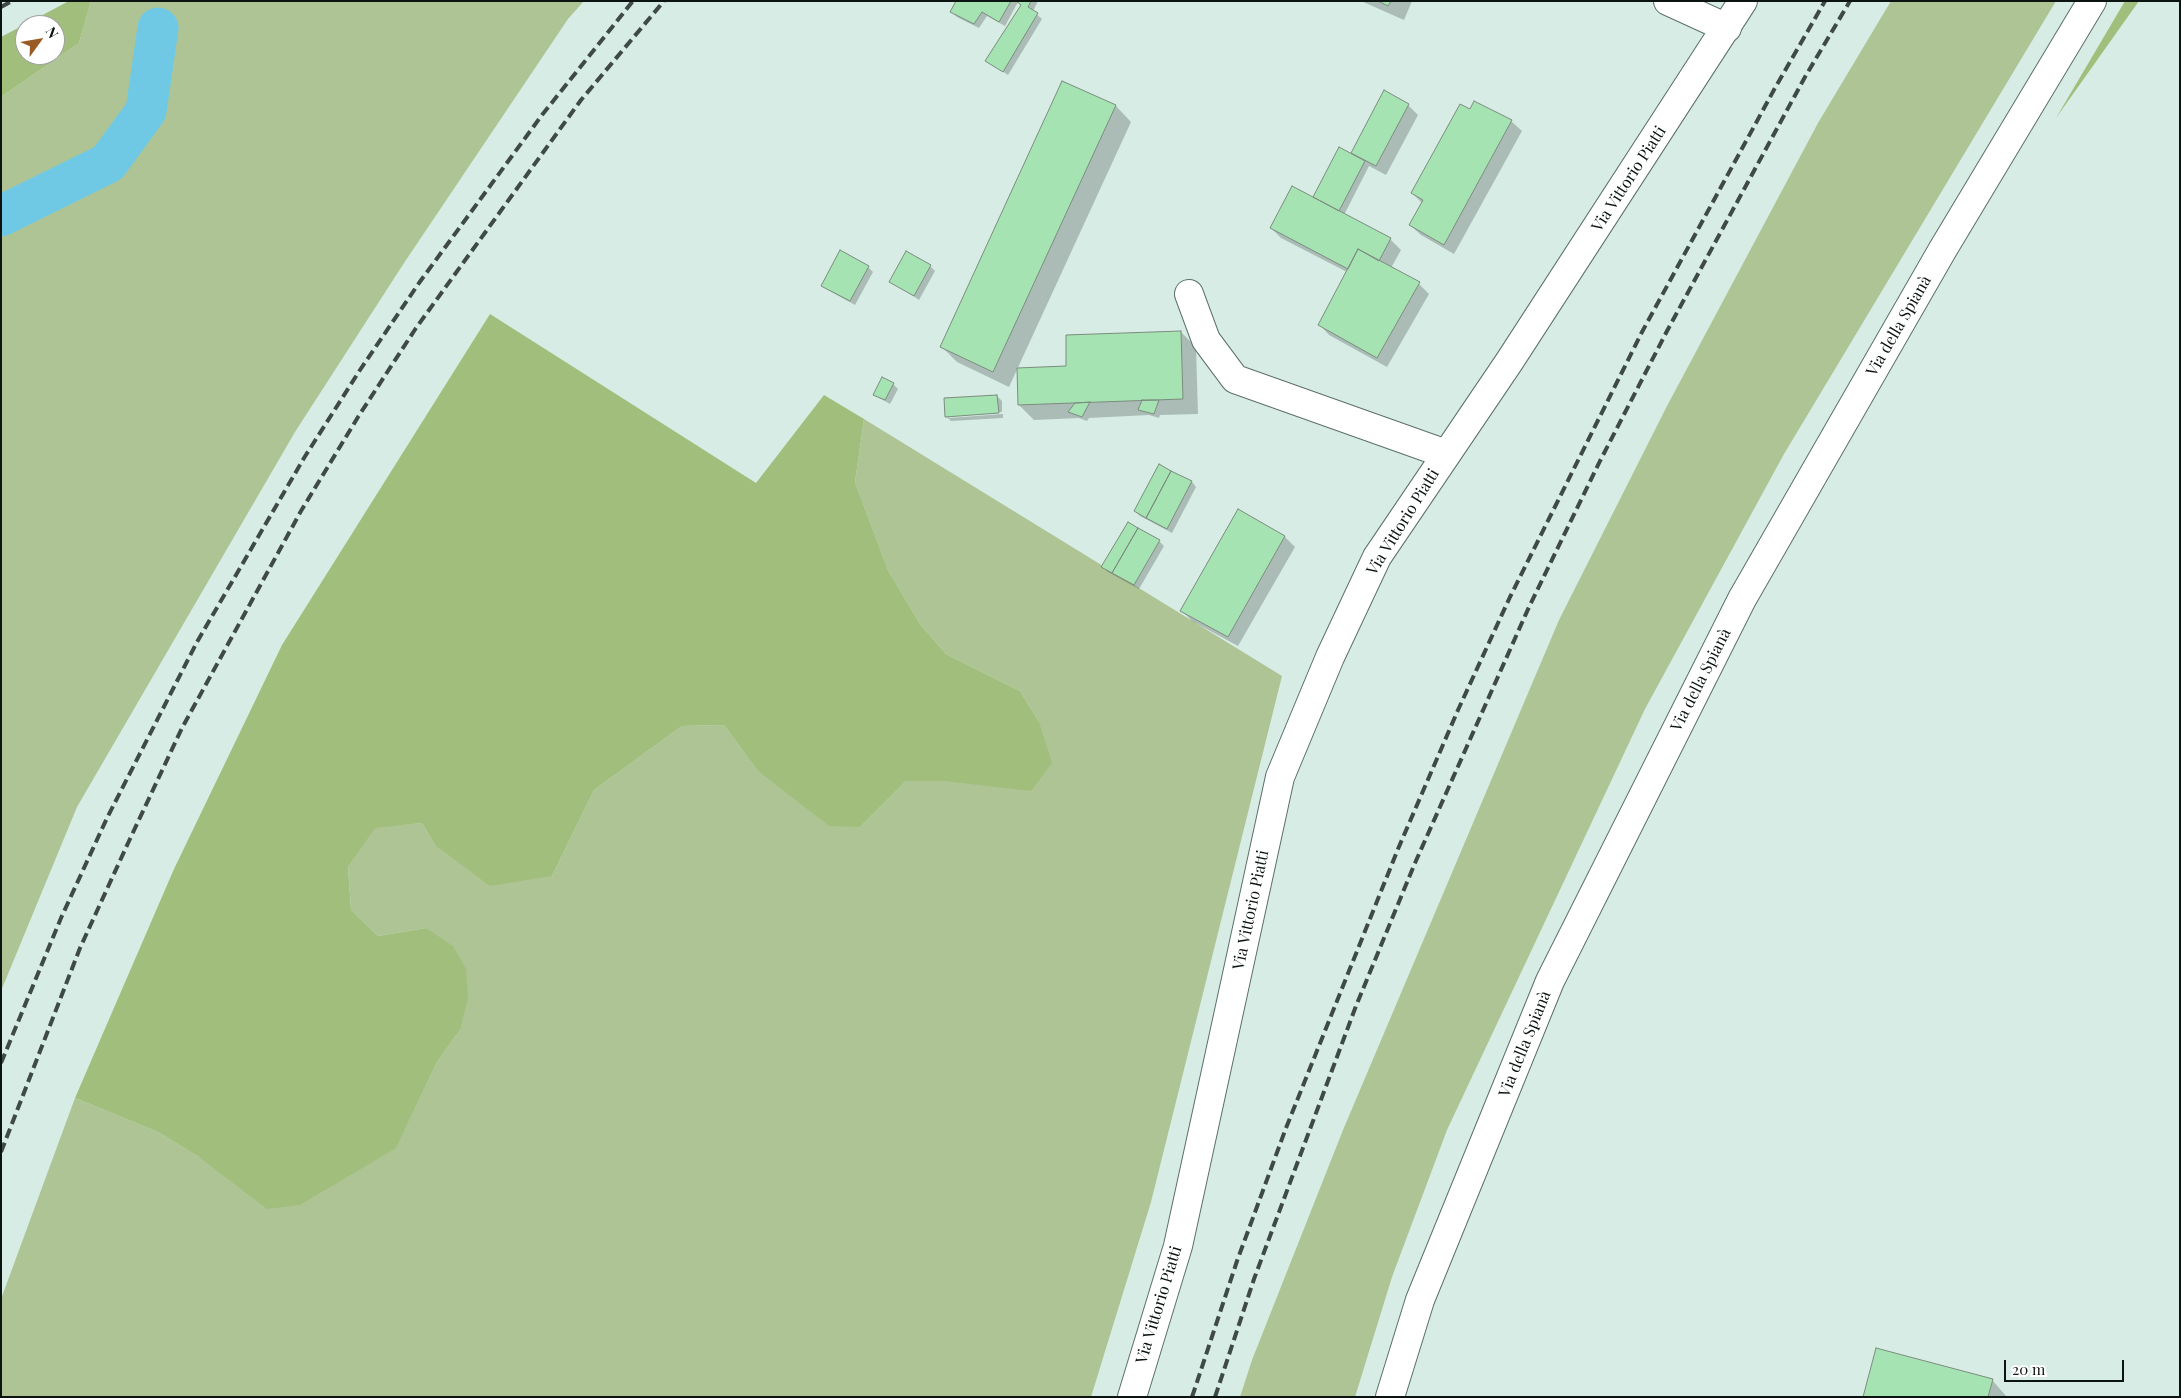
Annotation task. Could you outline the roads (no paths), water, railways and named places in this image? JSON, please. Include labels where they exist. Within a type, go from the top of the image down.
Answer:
[{"type":"street","points":[[1668,1],[1727,28]]},
{"type":"street","name":"Via Vittorio Piatti","points":[[1132,1397],[1178,1246],[1280,777],[1330,657],[1377,557],[1509,362],[1743,1]]},
{"type":"street","name":"Via della Spianà","points":[[1390,1397],[1420,1300],[1550,981],[1742,599],[1943,248],[2092,1]]},
{"type":"street","name":"Via Vittorio Piatti","points":[[1189,294],[1206,340],[1236,379],[1446,454]]},
{"type":"waterway","points":[[1,216],[108,163],[146,111],[158,28]]},
{"type":"railway","points":[[1,7],[12,1]]},
{"type":"railway","points":[[1,1063],[61,918],[107,818],[197,642],[304,458],[360,370],[419,283],[542,115],[633,1]]},
{"type":"railway","points":[[1,1152],[80,948],[129,841],[182,728],[301,511],[358,417],[416,328],[581,100],[664,1]]},
{"type":"railway","points":[[1192,1397],[1237,1261],[1286,1128],[1398,849],[1458,710],[1510,597],[1642,332],[1775,88],[1825,1]]},
{"type":"railway","points":[[1215,1397],[1254,1279],[1356,1006],[1415,863],[1529,607],[1600,461],[1667,331],[1805,77],[1850,1]]}]
